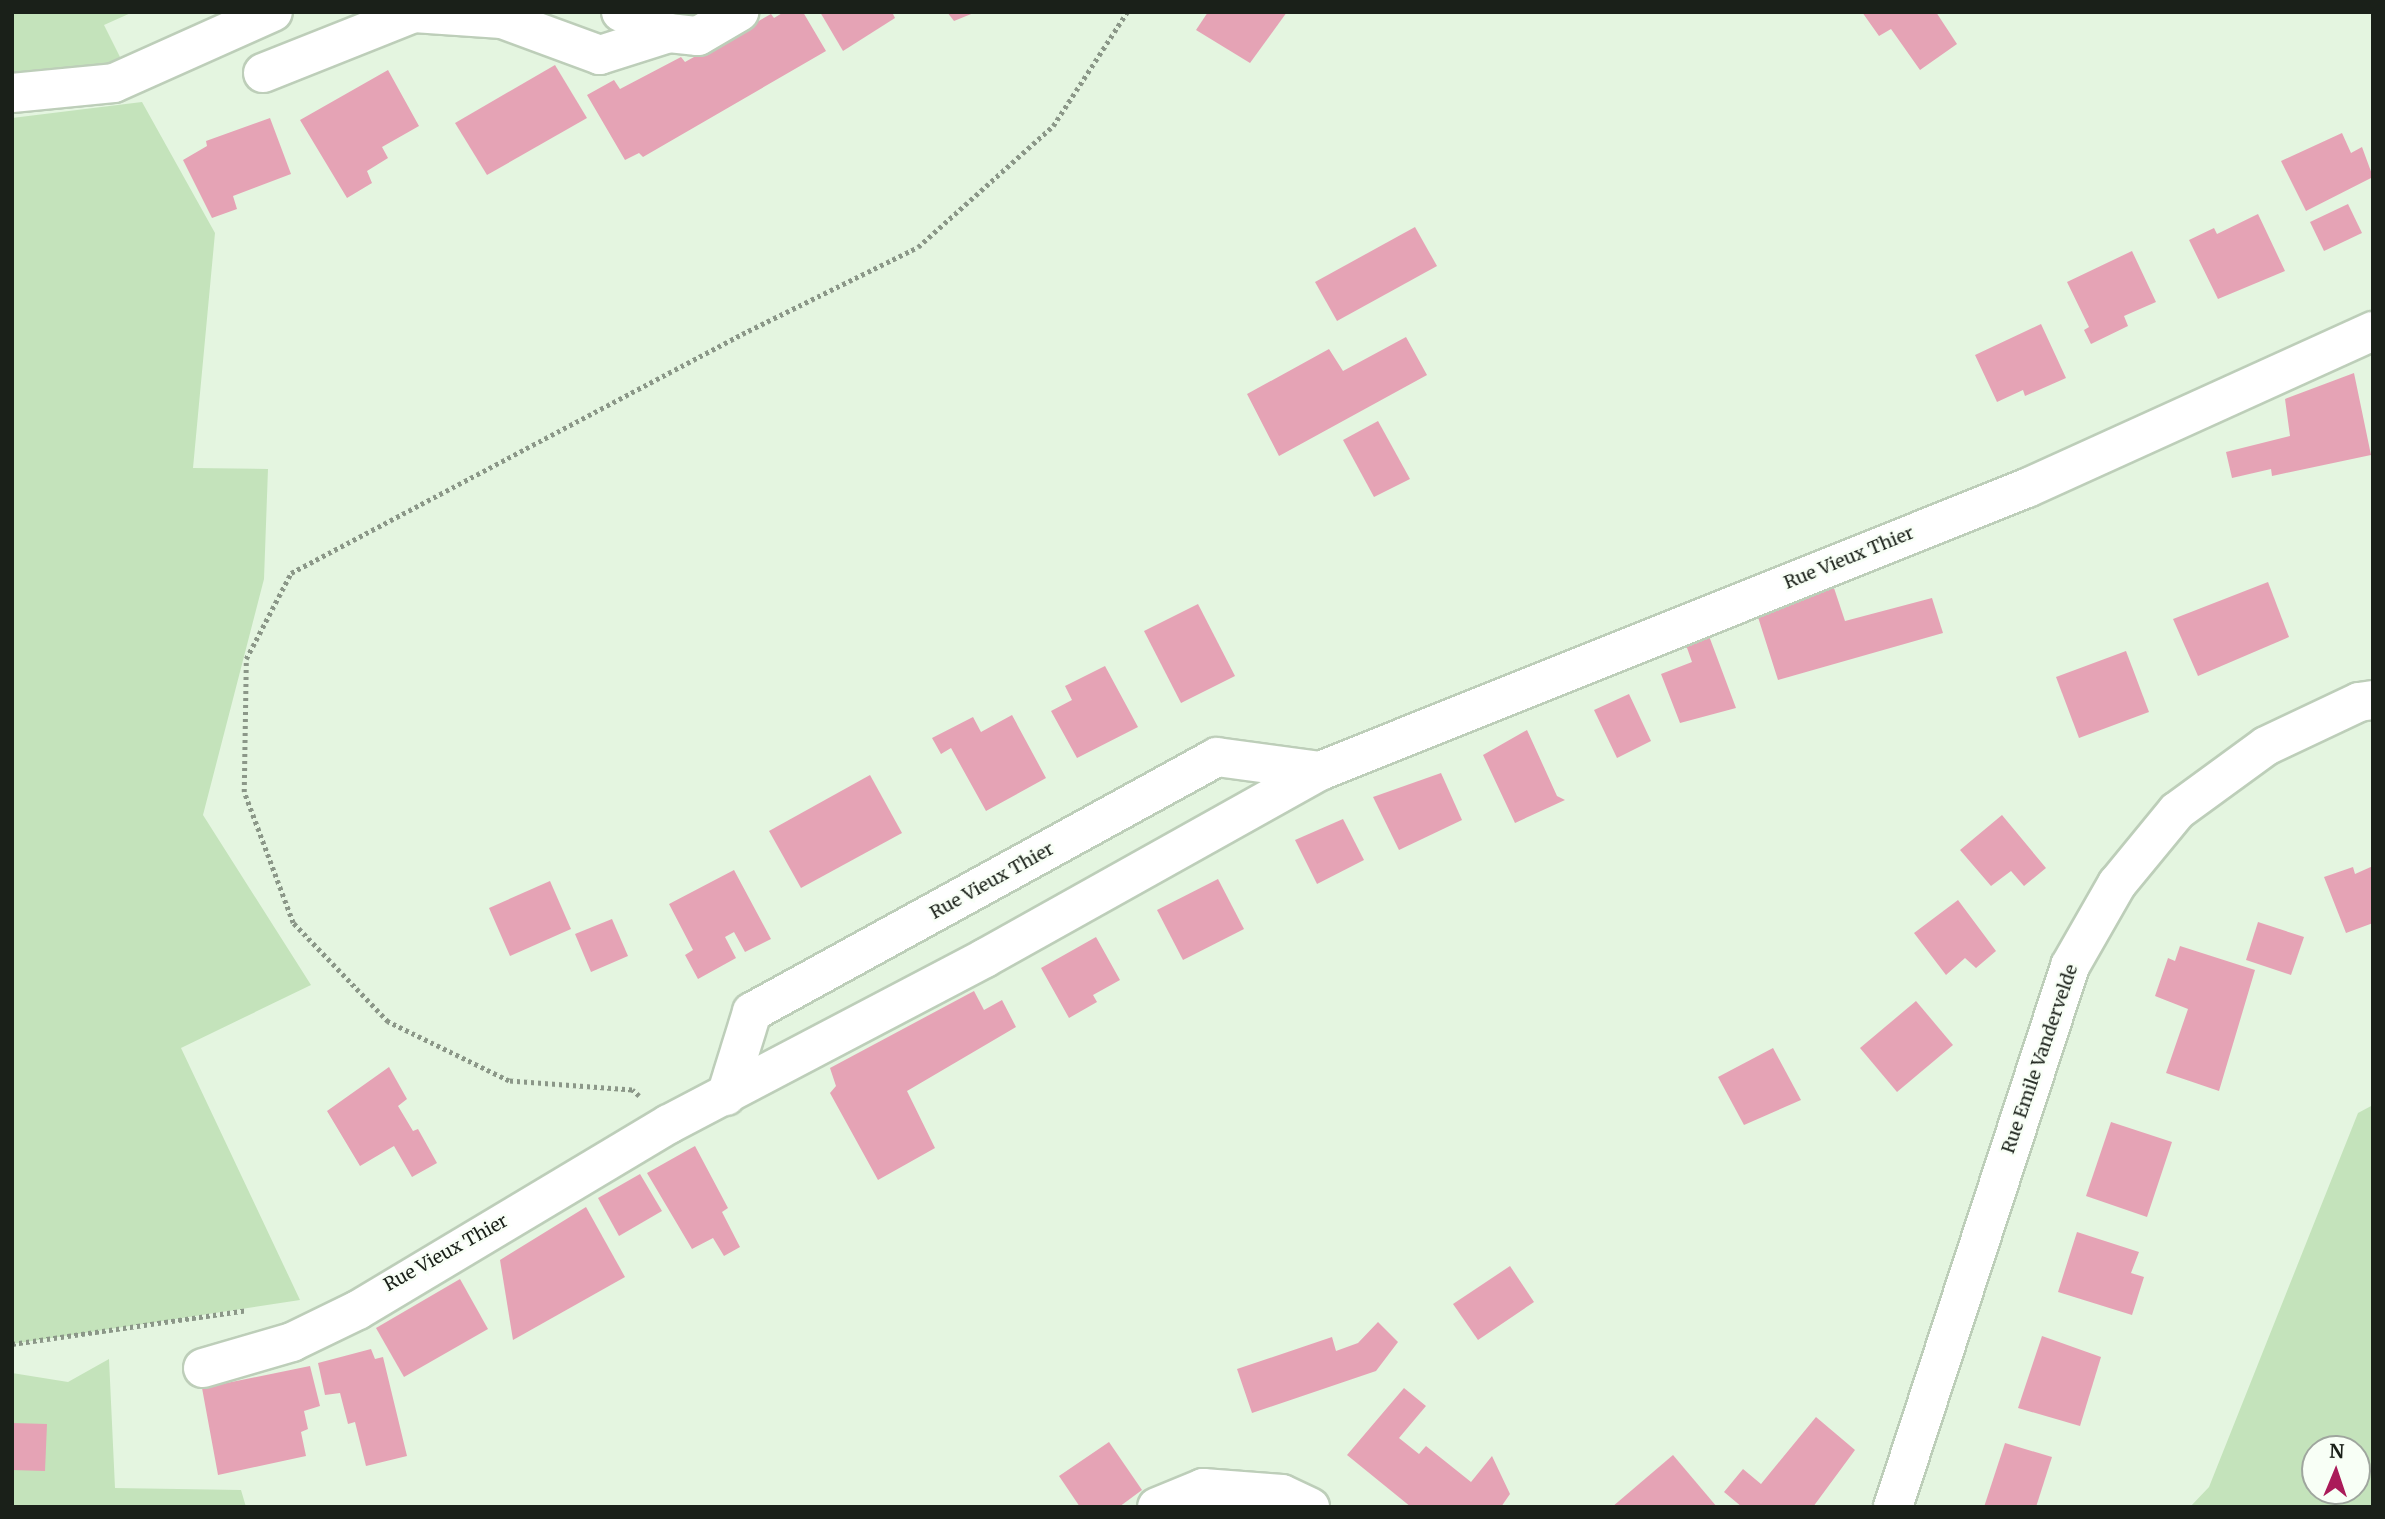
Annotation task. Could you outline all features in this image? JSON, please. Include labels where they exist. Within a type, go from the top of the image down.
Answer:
[{"type":"street","points":[[12,93],[114,83],[272,12]]},
{"type":"street","points":[[621,12],[669,33],[698,36],[739,12]]},
{"type":"street","points":[[263,73],[414,13],[502,19],[600,55],[669,33]]},
{"type":"street","name":"Rue Vieux Thier","points":[[203,1368],[292,1342],[726,1096],[1320,771],[2027,488],[2373,331]]},
{"type":"street","name":"Rue Emile Vandervelde","points":[[1893,1507],[2070,966],[2117,884],[2177,811],[2255,754],[2359,702],[2373,700]]},
{"type":"street","name":"Rue Vieux Thier","points":[[726,1096],[752,1012],[1217,757],[1320,771]]},
{"type":"street","points":[[1157,1507],[1203,1488],[1282,1494],[1310,1507]]},
{"type":"path","points":[[632,1090],[509,1081],[388,1022],[293,922],[244,792],[246,659],[291,573],[742,334],[918,247],[1053,126],[1127,12]]},
{"type":"path","points":[[12,1344],[253,1309]]},
{"type":"green space","points":[[12,12],[133,12],[104,25],[123,63],[12,75]]},
{"type":"green space","points":[[142,102],[215,233],[193,468],[268,469],[264,579],[203,815],[311,985],[181,1048],[300,1300],[12,1344],[12,118]]},
{"type":"green space","points":[[2373,1105],[2373,1507],[2190,1507],[2209,1487],[2358,1113]]},
{"type":"green space","points":[[109,1359],[115,1488],[241,1490],[246,1507],[12,1507],[12,1373],[68,1382]]},
{"type":"building","points":[[784,12],[803,12],[826,51],[643,157],[639,153],[625,160],[587,95],[614,80],[620,89],[681,57],[685,62],[771,14],[774,18]]},
{"type":"building","points":[[820,12],[892,12],[895,18],[843,51]]},
{"type":"building","points":[[947,12],[976,12],[954,21]]},
{"type":"building","points":[[1208,12],[1287,12],[1250,63],[1196,30]]},
{"type":"building","points":[[1862,12],[1936,12],[1957,44],[1920,70],[1891,29],[1879,36]]},
{"type":"building","points":[[555,65],[587,118],[487,175],[455,123]]},
{"type":"building","points":[[388,70],[419,126],[382,147],[388,158],[367,171],[372,183],[347,198],[300,120]]},
{"type":"building","points":[[270,118],[291,174],[233,196],[237,209],[212,218],[183,160],[207,146],[206,141]]},
{"type":"building","points":[[2342,133],[2351,153],[2362,147],[2373,177],[2306,211],[2281,161]]},
{"type":"building","points":[[2348,204],[2362,233],[2324,251],[2310,222]]},
{"type":"building","points":[[2258,214],[2285,271],[2218,299],[2189,240],[2214,228],[2217,234]]},
{"type":"building","points":[[1415,227],[1437,266],[1337,321],[1315,282]]},
{"type":"building","points":[[2132,251],[2156,302],[2124,316],[2128,326],[2091,344],[2084,330],[2089,327],[2067,282]]},
{"type":"building","points":[[2041,324],[2066,378],[2025,396],[2023,390],[1997,402],[1975,355]]},
{"type":"building","points":[[1406,337],[1427,375],[1279,456],[1247,394],[1329,349],[1343,371]]},
{"type":"building","points":[[2354,373],[2371,455],[2272,476],[2271,469],[2232,478],[2226,452],[2290,436],[2285,399]]},
{"type":"building","points":[[1378,421],[1410,479],[1374,497],[1343,440]]},
{"type":"building","points":[[2268,582],[2289,637],[2198,676],[2173,619]]},
{"type":"building","points":[[1833,585],[1845,621],[1932,598],[1943,633],[1778,680],[1757,614]]},
{"type":"building","points":[[1198,604],[1235,676],[1181,703],[1144,631]]},
{"type":"building","points":[[1709,636],[1736,708],[1680,723],[1661,674],[1692,662],[1686,645]]},
{"type":"building","points":[[2126,651],[2149,712],[2079,738],[2056,677]]},
{"type":"building","points":[[1105,666],[1138,727],[1077,758],[1051,711],[1072,700],[1065,686]]},
{"type":"building","points":[[1629,694],[1651,741],[1617,758],[1594,710]]},
{"type":"building","points":[[1012,715],[1046,778],[986,811],[951,748],[941,754],[932,738],[973,717],[981,732]]},
{"type":"building","points":[[1527,730],[1557,796],[1565,800],[1515,823],[1483,755]]},
{"type":"building","points":[[1441,773],[1462,820],[1399,850],[1373,797]]},
{"type":"building","points":[[870,775],[902,833],[801,888],[769,831]]},
{"type":"building","points":[[2002,815],[2046,868],[2024,886],[2011,871],[1991,886],[1960,850]]},
{"type":"building","points":[[1343,819],[1364,860],[1317,884],[1295,840]]},
{"type":"building","points":[[2373,866],[2373,923],[2346,933],[2324,877],[2353,867],[2355,874]]},
{"type":"building","points":[[734,870],[771,939],[745,952],[734,932],[725,937],[736,958],[698,979],[685,955],[693,950],[669,904]]},
{"type":"building","points":[[1218,879],[1244,929],[1183,960],[1157,910]]},
{"type":"building","points":[[550,881],[571,929],[510,956],[489,908]]},
{"type":"building","points":[[1958,900],[1996,951],[1976,968],[1965,958],[1946,975],[1914,933]]},
{"type":"building","points":[[612,919],[628,956],[591,972],[575,934]]},
{"type":"building","points":[[2258,922],[2304,937],[2291,975],[2246,960]]},
{"type":"building","points":[[1096,937],[1120,980],[1093,995],[1097,1002],[1069,1018],[1041,968]]},
{"type":"building","points":[[2180,946],[2255,970],[2219,1091],[2166,1073],[2188,1009],[2155,996],[2168,958],[2175,961]]},
{"type":"building","points":[[974,991],[984,1010],[1002,1000],[1016,1027],[907,1091],[935,1148],[878,1180],[830,1093],[836,1086],[830,1068]]},
{"type":"building","points":[[1916,1001],[1953,1045],[1897,1092],[1860,1048]]},
{"type":"building","points":[[1773,1048],[1801,1100],[1744,1125],[1718,1077]]},
{"type":"building","points":[[389,1067],[407,1099],[398,1106],[413,1131],[418,1129],[437,1163],[412,1177],[394,1146],[360,1166],[327,1111]]},
{"type":"building","points":[[2111,1122],[2172,1142],[2147,1217],[2086,1196]]},
{"type":"building","points":[[695,1146],[728,1208],[722,1212],[740,1247],[724,1256],[713,1238],[692,1249],[647,1173]]},
{"type":"building","points":[[640,1174],[662,1211],[619,1236],[598,1198]]},
{"type":"building","points":[[586,1207],[625,1277],[513,1340],[500,1260]]},
{"type":"building","points":[[2077,1232],[2139,1252],[2131,1273],[2144,1277],[2132,1315],[2058,1292]]},
{"type":"building","points":[[1510,1266],[1534,1302],[1478,1340],[1453,1304]]},
{"type":"building","points":[[460,1279],[488,1329],[404,1377],[376,1328]]},
{"type":"building","points":[[1378,1322],[1398,1342],[1376,1371],[1252,1413],[1237,1369],[1332,1337],[1336,1351],[1358,1343]]},
{"type":"building","points":[[2042,1336],[2101,1357],[2080,1426],[2018,1408]]},
{"type":"building","points":[[371,1349],[375,1359],[383,1357],[407,1456],[366,1466],[355,1422],[348,1424],[340,1393],[325,1395],[318,1363]]},
{"type":"building","points":[[310,1366],[320,1406],[304,1411],[308,1429],[301,1432],[306,1456],[218,1475],[202,1388]]},
{"type":"building","points":[[1404,1388],[1426,1406],[1399,1438],[1419,1454],[1426,1446],[1471,1482],[1492,1456],[1510,1494],[1501,1507],[1411,1507],[1347,1455]]},
{"type":"building","points":[[1816,1417],[1855,1450],[1813,1507],[1742,1507],[1724,1492],[1743,1469],[1761,1484]]},
{"type":"building","points":[[12,1423],[47,1424],[45,1471],[12,1470]]},
{"type":"building","points":[[1109,1442],[1142,1490],[1119,1507],[1080,1507],[1059,1476]]},
{"type":"building","points":[[2005,1443],[2052,1457],[2036,1507],[1984,1507]]},
{"type":"building","points":[[1673,1455],[1717,1507],[1612,1507]]}]
